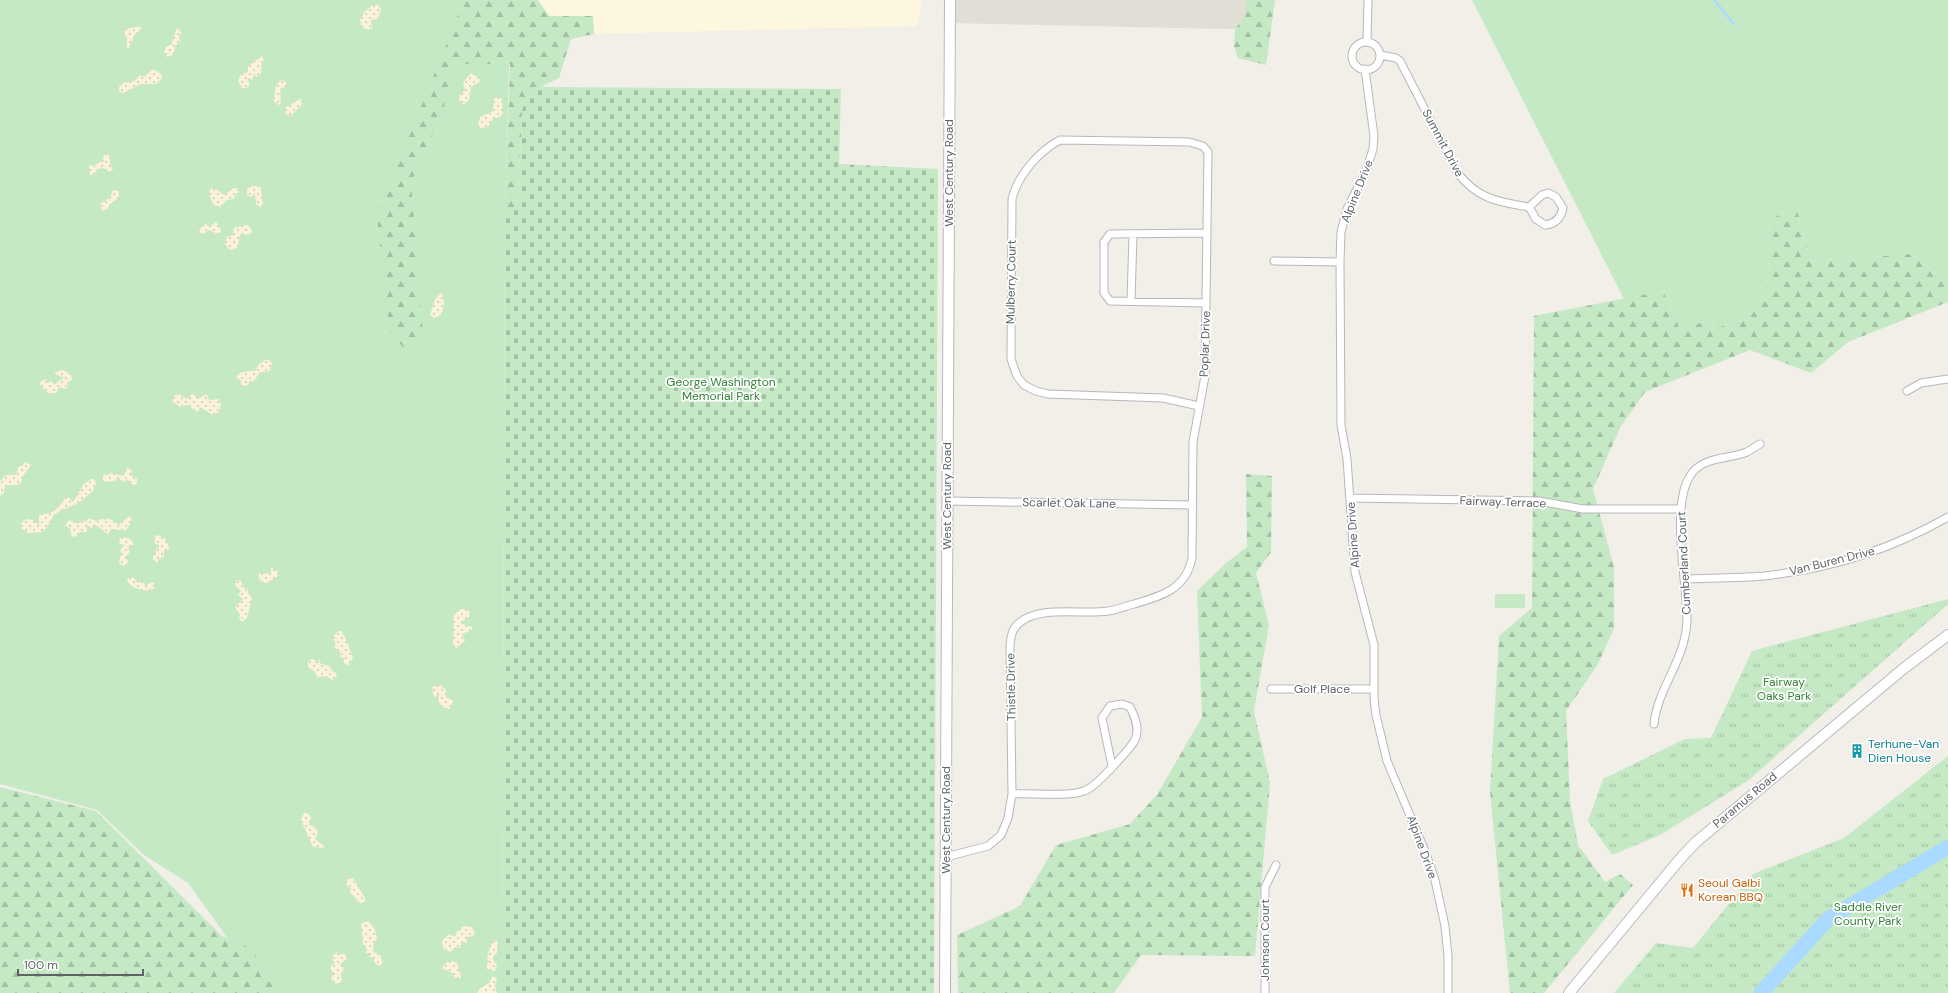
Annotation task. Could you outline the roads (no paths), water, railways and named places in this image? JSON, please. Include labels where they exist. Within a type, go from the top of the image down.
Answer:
[{"type":"main road","name":"West Century Road","points":[[945,993],[950,0]]},
{"type":"main road","name":"Paramus Road","points":[[1569,993],[1680,859],[1696,842],[1897,674],[1948,634]]},
{"type":"street","points":[[1367,42],[1368,0]]},
{"type":"street","points":[[1367,42],[1377,48],[1380,56],[1376,66],[1366,70],[1356,65],[1353,61],[1352,53],[1357,45],[1367,42]]},
{"type":"street","name":"Summit Drive","points":[[1380,56],[1396,58],[1400,61],[1457,172],[1464,182],[1488,198],[1529,207]]},
{"type":"street","name":"Alpine Drive","points":[[1366,70],[1374,132],[1374,149],[1344,220],[1340,262],[1341,425],[1347,458],[1355,572],[1374,645],[1374,689],[1376,715],[1387,761],[1425,850],[1439,896],[1445,926],[1448,993]]},
{"type":"street","name":"Mulberry Court","points":[[1183,142],[1060,140],[1048,146],[1038,155],[1018,182],[1012,199],[1010,350],[1017,376],[1024,385],[1036,392],[1048,394],[1163,398],[1199,406]]},
{"type":"street","name":"Poplar Drive","points":[[1159,597],[1180,584],[1189,570],[1192,558],[1193,516],[1191,505],[1193,442],[1205,376],[1208,152],[1203,146],[1197,143],[1183,142]]},
{"type":"street","points":[[1548,193],[1556,197],[1563,208],[1559,219],[1554,223],[1545,224],[1536,219],[1529,207],[1542,195],[1548,193]]},
{"type":"street","points":[[1206,303],[1110,300],[1104,293],[1104,242],[1110,234],[1207,233]]},
{"type":"street","points":[[1131,301],[1133,234]]},
{"type":"street","points":[[1274,261],[1340,262]]},
{"type":"street","points":[[1907,390],[1921,382],[1948,379]]},
{"type":"street","name":"Cumberland Court","points":[[1654,724],[1656,709],[1677,665],[1682,648],[1687,616],[1680,509],[1686,484],[1696,468],[1711,460],[1747,452],[1760,444]]},
{"type":"street","name":"Fairway Terrace","points":[[1350,498],[1539,502],[1583,509],[1680,509]]},
{"type":"street","name":"Scarlet Oak Lane","points":[[948,501],[1191,505]]},
{"type":"street","name":"Van Buren Drive","points":[[1684,579],[1762,576],[1816,568],[1886,547],[1926,529],[1948,517]]},
{"type":"street","name":"Thistle Drive","points":[[946,858],[979,849],[995,841],[1005,827],[1012,794],[1010,645],[1012,632],[1019,623],[1033,616],[1050,612],[1108,611],[1159,597]]},
{"type":"street","name":"Golf Place","points":[[1270,689],[1374,689]]},
{"type":"street","points":[[1012,794],[1077,793],[1089,789],[1112,766],[1135,740],[1137,729],[1130,708],[1122,704],[1110,706],[1102,718],[1112,766]]},
{"type":"street","name":"Johnson Court","points":[[1266,993],[1265,887],[1276,865]]},
{"type":"waterway","points":[[1714,0],[1734,24]]},
{"type":"waterway","points":[[1761,993],[1828,919],[1948,847]]},
{"type":"place","name":"Terhune-Van Dien House","points":[[1857,751]]},
{"type":"place","name":"Seoul Galbi Korean BBQ","points":[[1687,890]]},
{"type":"park label","name":"George Washington Memorial Park","points":[[721,389]]},
{"type":"park label","name":"Fairway Oaks Park","points":[[1784,689]]},
{"type":"park label","name":"Saddle River County Park","points":[[1868,914]]}]
